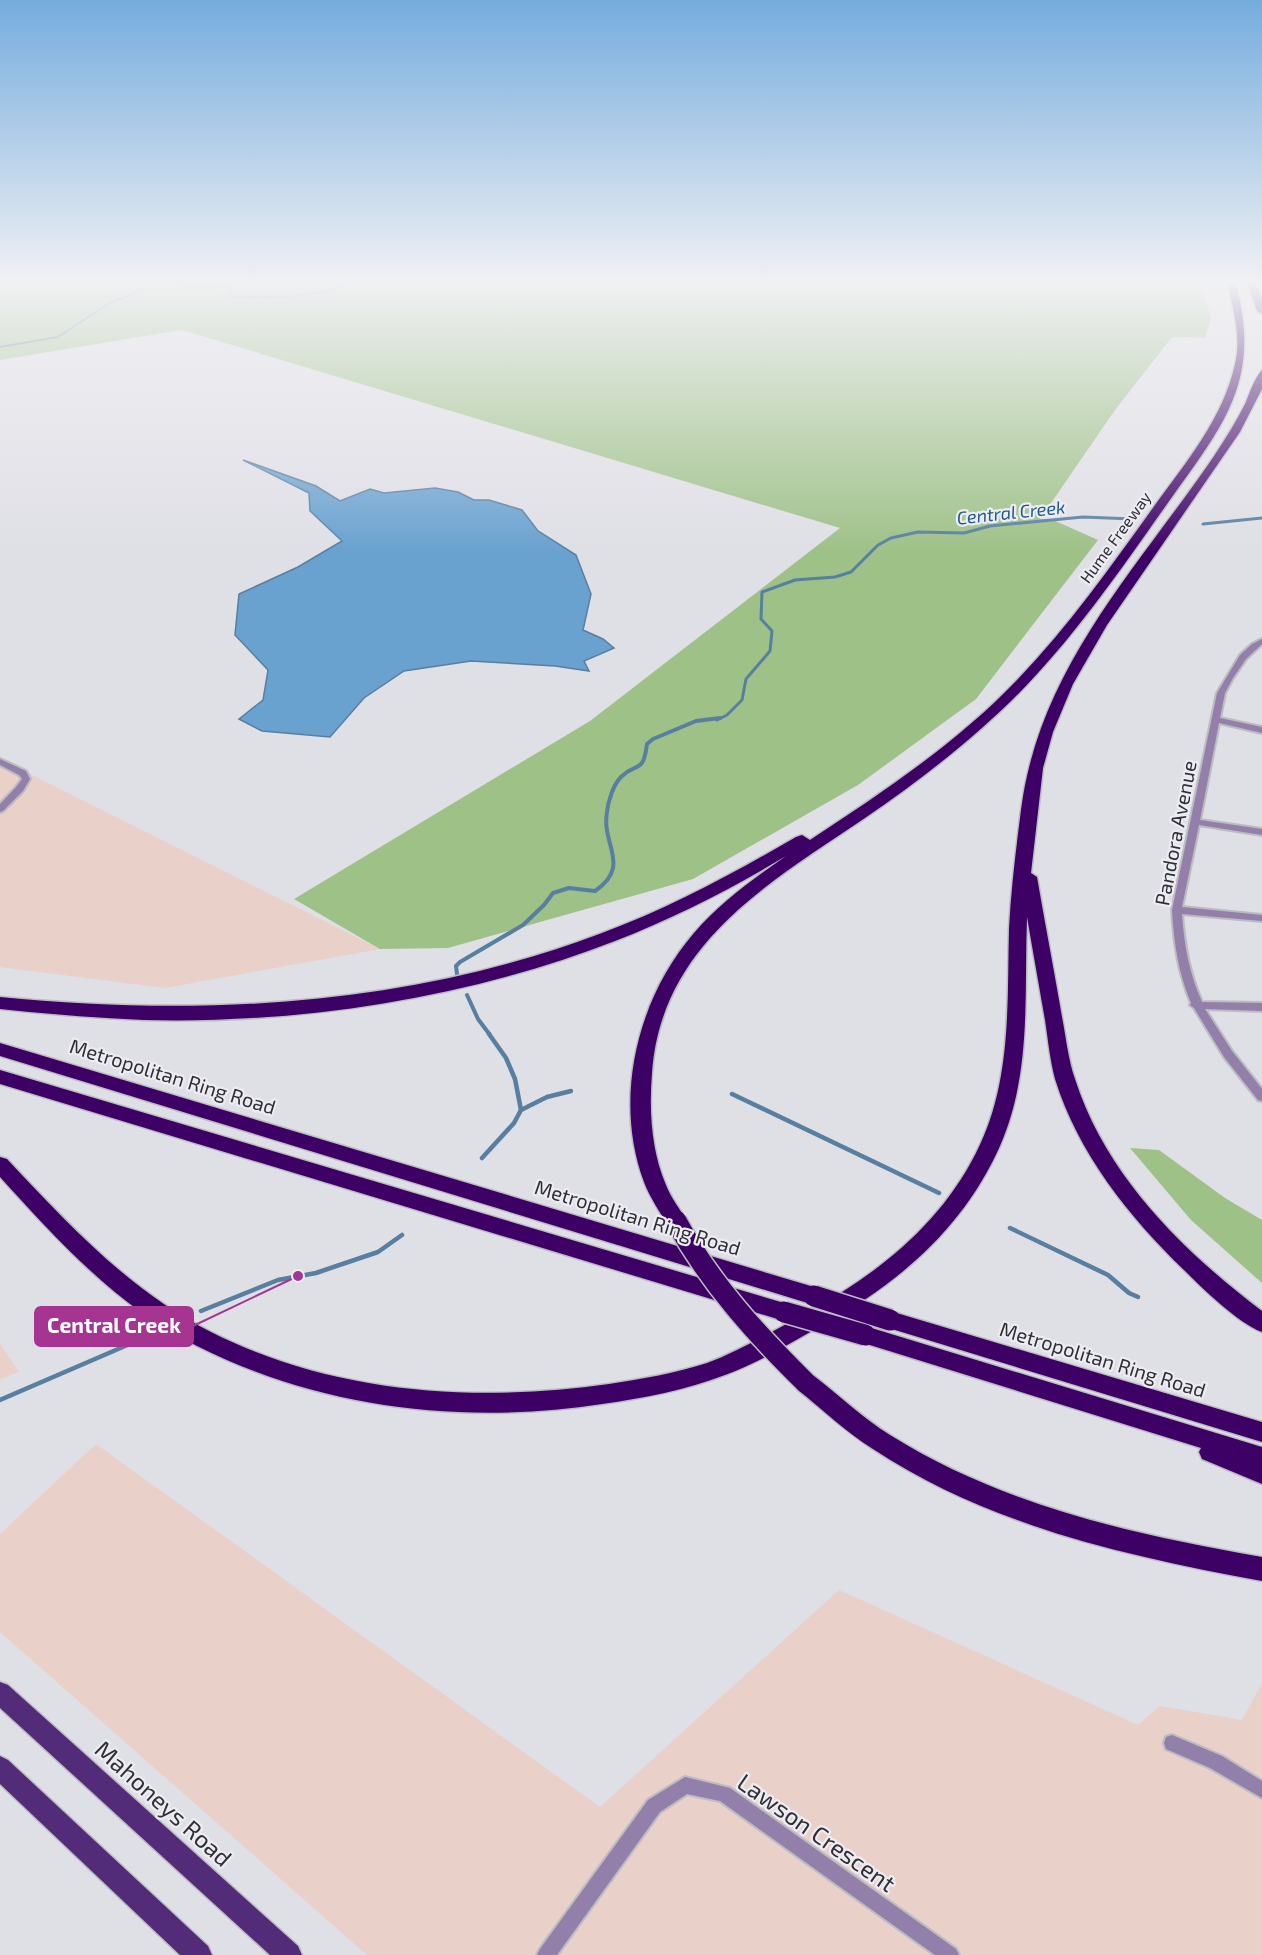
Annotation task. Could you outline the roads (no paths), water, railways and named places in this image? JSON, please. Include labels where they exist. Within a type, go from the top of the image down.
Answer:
[{"type":"highway","name":"Hume Freeway","points":[[921,770],[998,706],[1047,656],[1098,591],[1218,426],[1239,388],[1243,371]]},
{"type":"highway","name":"Hume Freeway","points":[[1025,855],[1026,816],[1033,774],[1058,700],[1103,622],[1237,431],[1257,391],[1262,373]]},
{"type":"highway","points":[[0,1003],[89,1013],[164,1014],[247,1011],[319,1005],[397,994],[472,978],[579,948],[639,925],[726,885],[921,770]]},
{"type":"highway","points":[[921,770],[740,899],[705,932],[678,965],[654,1016],[644,1052],[639,1089],[644,1145],[655,1185],[689,1247],[731,1305],[757,1335],[806,1383],[880,1441],[921,1466],[1007,1507],[1106,1539],[1262,1569]]},
{"type":"highway","points":[[0,1164],[93,1260],[132,1294],[165,1318],[206,1341],[309,1381],[369,1395],[484,1405],[538,1403],[591,1397],[659,1385],[704,1373],[732,1362],[829,1312],[893,1271],[930,1237],[975,1175],[1007,1103],[1015,1062],[1018,922],[1025,855]]},
{"type":"highway","points":[[1025,855],[1065,1078],[1087,1130],[1127,1194],[1149,1220],[1206,1279],[1262,1323]]},
{"type":"highway","name":"Metropolitan Ring Road","points":[[0,1049],[1262,1432]]},
{"type":"highway","points":[[0,1077],[865,1335],[1262,1457]]},
{"type":"highway","points":[[1113,1412],[1262,1473]]},
{"type":"main road","name":"Mahoneys Road","points":[[0,1694],[289,1955]]},
{"type":"main road","points":[[0,1768],[199,1955]]},
{"type":"street","name":"Pandora Avenue","points":[[1262,641],[1251,647],[1234,669],[1221,693],[1177,910],[1177,936],[1195,1005],[1209,1030],[1262,1097]]},
{"type":"street","points":[[1216,720],[1262,730]]},
{"type":"street","points":[[0,762],[25,777],[25,783],[0,809]]},
{"type":"street","points":[[0,800],[20,789]]},
{"type":"street","points":[[1195,822],[1262,832]]},
{"type":"street","points":[[1177,910],[1262,918]]},
{"type":"street","points":[[1195,1005],[1262,1007]]},
{"type":"street","points":[[1172,1743],[1216,1762],[1262,1790]]},
{"type":"street","name":"Lawson Crescent","points":[[546,1955],[654,1806],[685,1785],[724,1794],[950,1955]]},
{"type":"water","points":[[243,460],[316,486],[340,501],[370,489],[384,493],[435,488],[458,492],[474,500],[489,500],[522,510],[538,531],[576,555],[591,594],[583,630],[603,639],[614,648],[584,661],[589,671],[555,666],[471,661],[404,671],[364,698],[330,737],[262,731],[239,719],[263,700],[268,670],[235,635],[239,594],[298,567],[342,541],[310,511],[309,493]]},
{"type":"waterway","name":"Central Creek","points":[[717,720],[727,715],[742,700],[746,679],[770,651],[772,631],[761,619],[762,592],[795,580],[835,577],[851,572],[878,545],[891,538],[918,532],[964,533],[990,526],[1083,517],[1133,519]]},
{"type":"waterway","name":"Central Creek","points":[[1203,524],[1262,518]]},
{"type":"waterway","name":"Central Creek","points":[[457,974],[456,966],[460,962],[523,925],[553,893],[569,888],[595,891],[606,882],[612,873],[613,864],[606,824],[608,803],[618,780],[641,764],[647,744],[653,739],[696,721],[720,718]]},
{"type":"waterway","name":"Central Creek","points":[[467,995],[478,1019],[490,1035]]},
{"type":"waterway","name":"Central Creek","points":[[489,1034],[506,1058],[515,1079],[521,1110]]},
{"type":"waterway","points":[[521,1110],[547,1097],[571,1091]]},
{"type":"waterway","points":[[732,1094],[939,1193]]},
{"type":"waterway","name":"Central Creek","points":[[482,1158],[514,1123],[521,1110]]},
{"type":"waterway","points":[[1010,1228],[1108,1275],[1129,1293],[1138,1297]]},
{"type":"waterway","name":"Central Creek","points":[[201,1311],[278,1280],[316,1273],[378,1252],[402,1235]]},
{"type":"waterway","name":"Central Creek","points":[[0,1400],[153,1334]]},
{"type":"place","name":"Central Creek","points":[[298,1276]]}]
